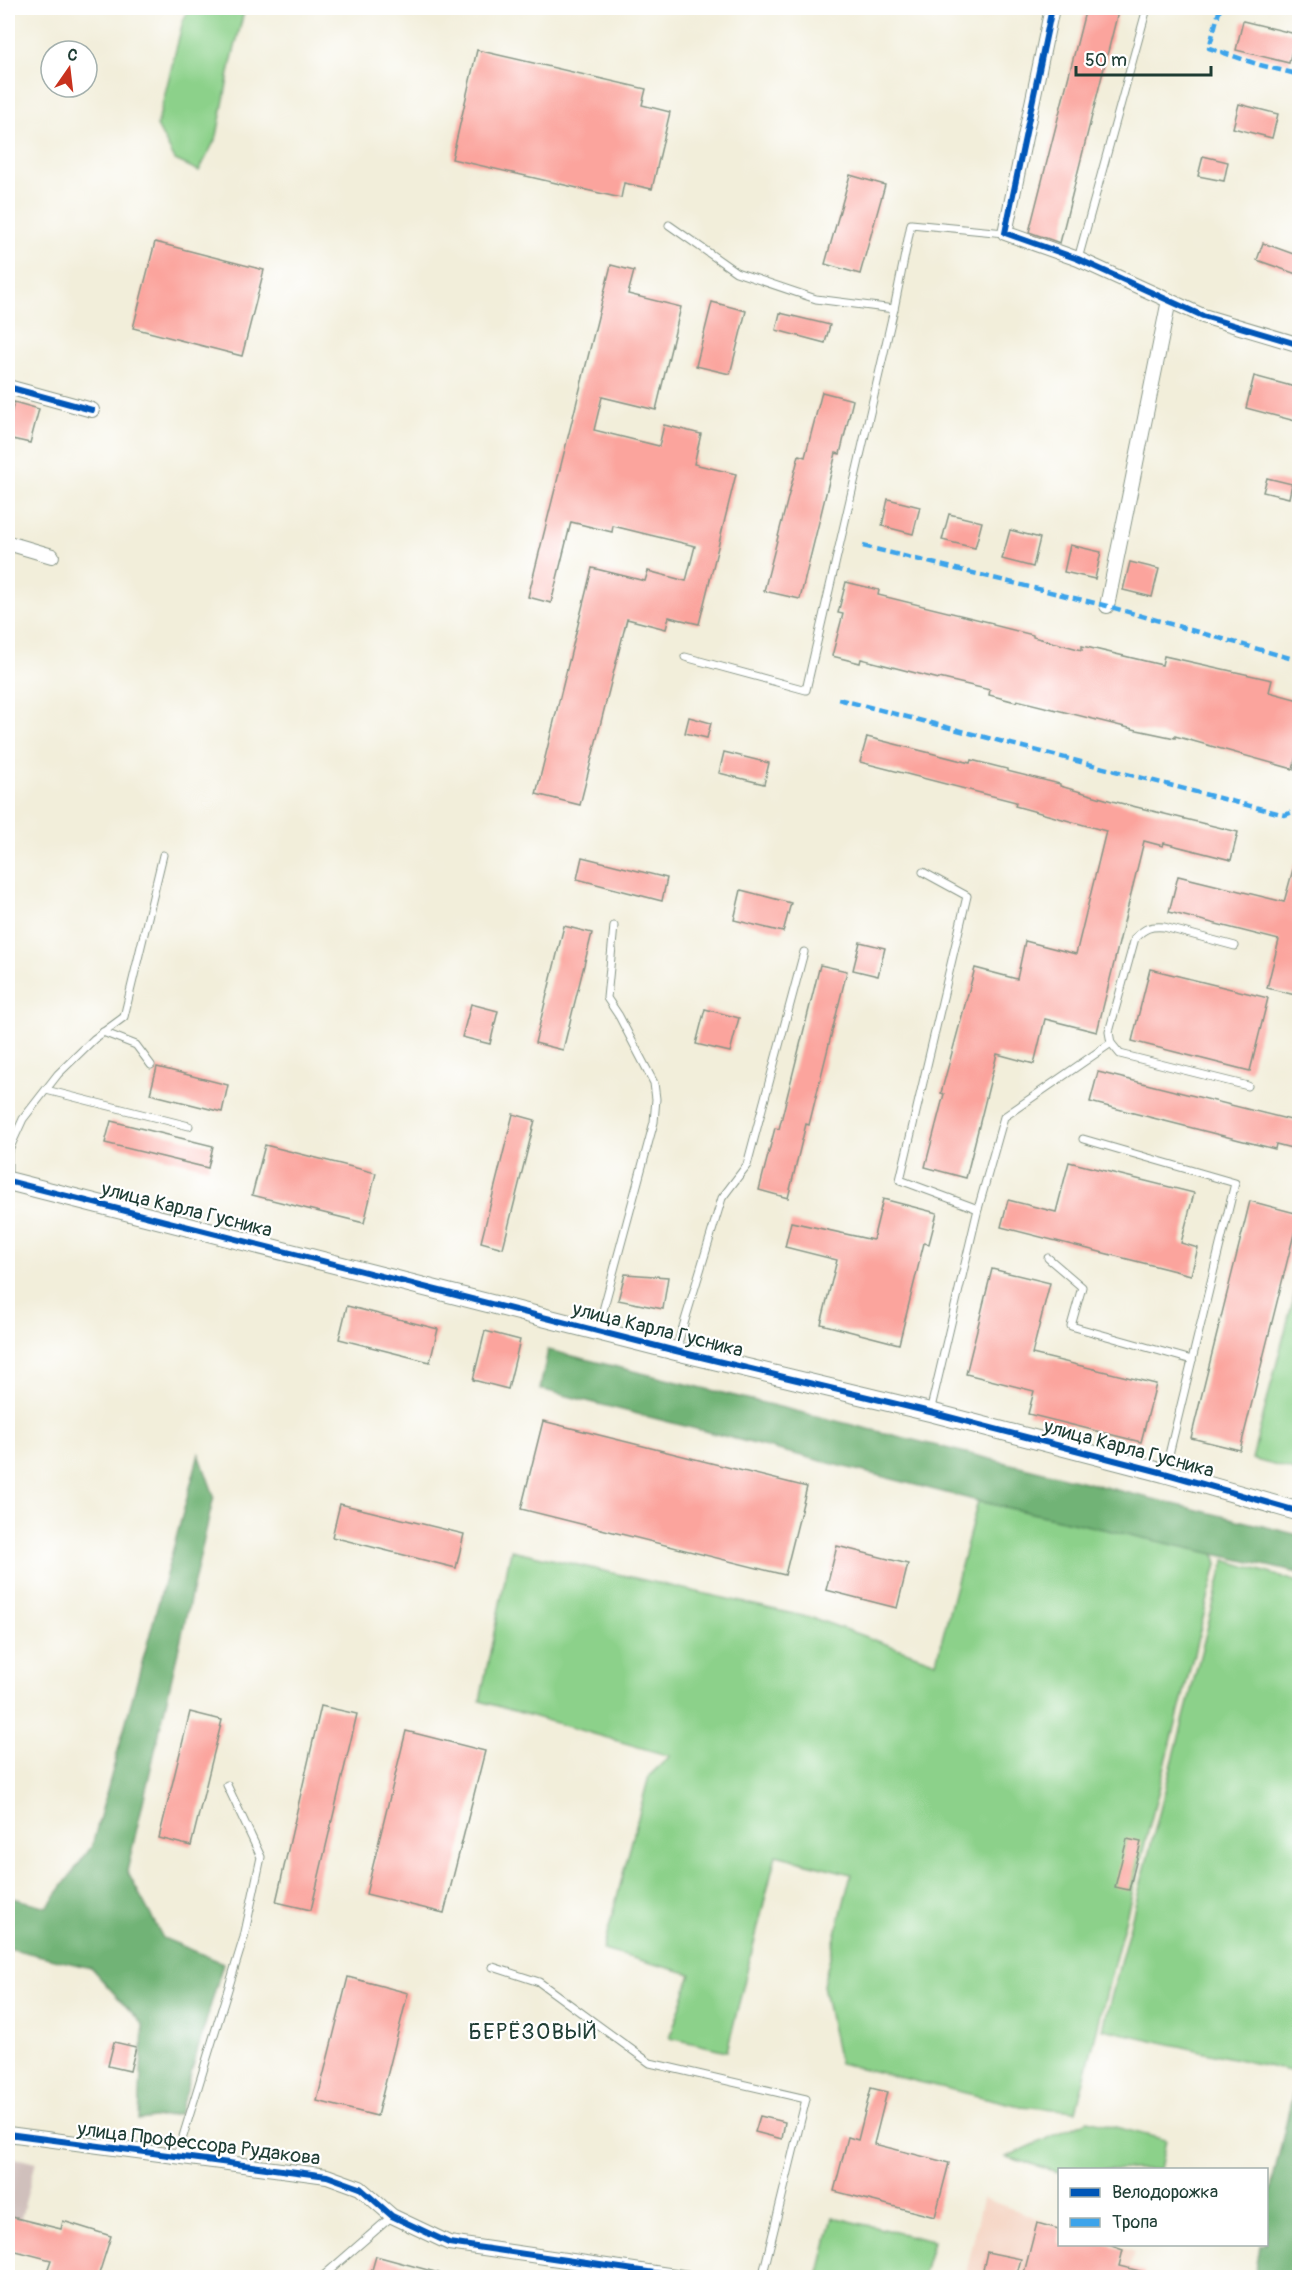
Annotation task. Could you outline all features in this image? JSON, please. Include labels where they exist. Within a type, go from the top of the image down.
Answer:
[{"type":"street","points":[[1052,8],[1005,233],[1078,259],[1203,316],[1299,345]]},
{"type":"street","points":[[1107,606],[1169,300]]},
{"type":"street","points":[[8,387],[92,410]]},
{"type":"street","points":[[8,543],[52,556]]},
{"type":"street","name":"улица Карла Гусника","points":[[8,1181],[676,1351],[930,1412],[1164,1473],[1299,1512]]},
{"type":"street","name":"улица Профессора Рудакова","points":[[8,2134],[327,2176],[360,2188],[392,2216],[449,2243],[689,2277]]},
{"type":"lane","points":[[1078,259],[1147,8]]},
{"type":"lane","points":[[685,657],[806,690],[894,309],[911,224],[1005,233]]},
{"type":"lane","points":[[669,225],[736,272],[816,299],[894,309]]},
{"type":"lane","points":[[8,1181],[8,1152],[23,1119],[65,1067],[103,1032],[124,1017],[163,855]]},
{"type":"lane","points":[[923,872],[967,896],[900,1180],[978,1209]]},
{"type":"lane","points":[[597,1331],[654,1122],[656,1099],[654,1083],[607,998],[614,926]]},
{"type":"lane","points":[[1235,946],[1164,927],[1152,926],[1144,929],[1135,938],[1109,1032],[1111,1043],[1120,1054],[1248,1086]]},
{"type":"lane","points":[[676,1351],[722,1198],[747,1166],[804,952]]},
{"type":"lane","points":[[103,1032],[136,1045],[151,1065]]},
{"type":"lane","points":[[930,1412],[978,1209],[1004,1117],[1111,1043]]},
{"type":"lane","points":[[46,1090],[189,1126]]},
{"type":"lane","points":[[1083,1139],[1235,1183],[1164,1473]]},
{"type":"lane","points":[[1048,1258],[1082,1287],[1071,1326],[1192,1360]]},
{"type":"lane","points":[[177,2156],[244,1937],[261,1857],[227,1785]]},
{"type":"lane","points":[[493,1967],[539,1982],[650,2064],[806,2099],[762,2277]]},
{"type":"lane","points":[[321,2277],[392,2216]]},
{"type":"shaded area","points":[[8,2157],[36,2162],[8,2266]]},
{"type":"shaded area","points":[[983,2198],[1058,2226],[1058,2246],[1116,2246],[1134,2252],[1127,2277],[965,2278]]},
{"type":"green space","points":[[189,8],[245,8],[231,63],[217,136],[199,171],[175,160],[157,126],[183,21]]},
{"type":"green space","points":[[1299,1277],[1299,1472],[1252,1459]]},
{"type":"green space","points":[[548,1350],[1299,1535],[1299,1573],[978,1501],[540,1389]]},
{"type":"green space","points":[[199,1454],[214,1496],[127,1871],[163,1938],[223,1963],[179,2114],[139,2120],[143,2025],[91,1968],[8,1948],[8,1897],[47,1907],[92,1846]]},
{"type":"green space","points":[[978,1501],[1214,1553],[1217,1564],[1076,2111],[1020,2106],[839,2063],[823,1985],[851,1874],[776,1855],[727,2051],[670,2038],[691,1974],[603,1950],[649,1776],[670,1756],[480,1701],[511,1550],[816,1619],[936,1662]]},
{"type":"green space","points":[[1225,1560],[1299,1582],[1299,2073],[1103,2029]]},
{"type":"green space","points":[[1299,2067],[1299,2277],[1255,2277],[1260,2246],[1268,2246],[1268,2202]]},
{"type":"green space","points":[[1088,2120],[1166,2140],[1160,2168],[1058,2168],[1058,2172],[1006,2157]]},
{"type":"green space","points":[[833,2217],[933,2241],[923,2277],[818,2277]]},
{"type":"building","points":[[1086,8],[1119,8],[1060,243],[1029,232]]},
{"type":"building","points":[[1243,21],[1296,34],[1289,63],[1236,50]]},
{"type":"building","points":[[477,50],[646,89],[642,105],[670,112],[652,189],[624,183],[621,198],[452,159]]},
{"type":"building","points":[[1239,104],[1278,114],[1272,138],[1233,128]]},
{"type":"building","points":[[1203,156],[1228,162],[1224,181],[1198,176]]},
{"type":"building","points":[[850,175],[885,185],[860,274],[825,264]]},
{"type":"building","points":[[155,242],[264,270],[242,356],[133,328]]},
{"type":"building","points":[[1263,243],[1299,256],[1299,275],[1257,260]]},
{"type":"building","points":[[611,265],[634,271],[628,294],[681,307],[656,410],[602,397],[594,430],[659,446],[664,425],[701,434],[694,464],[736,474],[699,624],[669,617],[666,629],[627,619],[580,805],[536,794],[592,568],[645,581],[648,571],[686,581],[695,546],[613,526],[612,532],[571,522],[551,603],[528,597]]},
{"type":"building","points":[[712,302],[746,311],[730,374],[696,366]]},
{"type":"building","points":[[780,313],[830,325],[825,343],[776,330]]},
{"type":"building","points":[[1254,376],[1299,388],[1299,422],[1246,408]]},
{"type":"building","points":[[822,392],[853,400],[840,454],[836,453],[800,599],[764,591],[799,455],[805,457]]},
{"type":"building","points":[[14,402],[39,409],[30,443],[8,438],[8,426]]},
{"type":"building","points":[[1267,478],[1292,484],[1289,498],[1263,492]]},
{"type":"building","points":[[888,499],[920,507],[913,534],[882,526]]},
{"type":"building","points":[[949,514],[982,522],[975,548],[942,540]]},
{"type":"building","points":[[1010,530],[1040,538],[1033,567],[1002,559]]},
{"type":"building","points":[[1070,545],[1101,552],[1095,579],[1064,572]]},
{"type":"building","points":[[1130,562],[1159,569],[1152,597],[1123,590]]},
{"type":"building","points":[[846,582],[879,590],[878,595],[993,623],[993,625],[1082,650],[1082,646],[1162,665],[1164,656],[1272,680],[1269,692],[1299,700],[1299,743],[1293,769],[1175,736],[1175,738],[1137,730],[989,695],[990,690],[861,659],[860,663],[832,656],[843,614],[838,613]]},
{"type":"building","points":[[689,717],[711,723],[707,738],[685,733]]},
{"type":"building","points":[[867,737],[970,763],[971,760],[1007,769],[1007,771],[1060,784],[1060,786],[1112,801],[1238,832],[1231,860],[1164,843],[1163,846],[1144,841],[1097,1032],[1045,1019],[1034,1064],[997,1054],[966,1178],[925,1167],[944,1094],[941,1093],[975,968],[1017,979],[1025,941],[1076,954],[1106,831],[1015,806],[1016,802],[860,762]]},
{"type":"building","points":[[724,752],[769,763],[764,784],[719,773]]},
{"type":"building","points":[[582,857],[667,878],[662,901],[577,879]]},
{"type":"building","points":[[1295,862],[1299,862],[1299,913],[1296,925],[1299,926],[1299,996],[1267,988],[1279,940],[1169,912],[1178,876],[1284,902]]},
{"type":"building","points":[[741,890],[791,903],[783,932],[734,920]]},
{"type":"building","points":[[564,926],[592,933],[563,1050],[535,1043]]},
{"type":"building","points":[[860,942],[885,948],[878,976],[853,970]]},
{"type":"building","points":[[820,965],[847,971],[809,1125],[806,1124],[788,1198],[759,1190],[775,1128],[779,1129]]},
{"type":"building","points":[[1150,969],[1268,998],[1250,1071],[1132,1041]]},
{"type":"building","points":[[471,1004],[498,1011],[490,1044],[462,1037]]},
{"type":"building","points":[[705,1009],[739,1018],[730,1052],[696,1044]]},
{"type":"building","points":[[157,1067],[228,1085],[222,1112],[150,1094]]},
{"type":"building","points":[[1098,1072],[1299,1122],[1299,1150],[1276,1144],[1275,1149],[1090,1102]]},
{"type":"building","points":[[513,1114],[535,1120],[503,1248],[481,1242]]},
{"type":"building","points":[[111,1121],[213,1146],[208,1168],[105,1143]]},
{"type":"building","points":[[265,1145],[376,1173],[364,1223],[252,1195]]},
{"type":"building","points":[[1069,1162],[1194,1193],[1181,1243],[1198,1248],[1191,1275],[1001,1227],[1008,1200],[1056,1212]]},
{"type":"building","points":[[883,1199],[937,1213],[929,1244],[924,1243],[899,1344],[821,1324],[837,1260],[785,1247],[791,1222],[873,1240]]},
{"type":"building","points":[[1250,1201],[1299,1214],[1240,1450],[1191,1438]]},
{"type":"building","points":[[992,1269],[1050,1283],[1032,1354],[1156,1384],[1141,1442],[1028,1414],[1034,1391],[966,1374]]},
{"type":"building","points":[[625,1274],[668,1277],[663,1309],[618,1300]]},
{"type":"building","points":[[347,1306],[438,1329],[430,1362],[339,1339]]},
{"type":"building","points":[[485,1331],[520,1340],[508,1389],[473,1380]]},
{"type":"building","points":[[543,1421],[807,1487],[785,1575],[521,1509]]},
{"type":"building","points":[[340,1504],[464,1534],[456,1568],[332,1537]]},
{"type":"building","points":[[837,1546],[908,1564],[897,1608],[826,1590]]},
{"type":"building","points":[[321,1706],[357,1714],[311,1910],[276,1902]]},
{"type":"building","points":[[190,1712],[222,1720],[191,1846],[159,1838]]},
{"type":"building","points":[[406,1731],[485,1751],[444,1913],[366,1894]]},
{"type":"building","points":[[1127,1839],[1141,1842],[1129,1890],[1115,1887]]},
{"type":"building","points":[[348,1977],[408,1993],[377,2116],[317,2101]]},
{"type":"building","points":[[114,2042],[136,2047],[130,2071],[108,2066]]},
{"type":"building","points":[[871,2088],[887,2092],[874,2144],[949,2163],[935,2217],[834,2191],[848,2137],[858,2140]]},
{"type":"building","points":[[760,2116],[785,2122],[782,2139],[755,2132]]},
{"type":"building","points":[[8,2216],[61,2229],[63,2221],[111,2236],[98,2277],[45,2277],[51,2260],[8,2249]]},
{"type":"building","points":[[1037,2223],[1058,2229],[1058,2246],[1112,2246],[1123,2250],[1119,2266],[1144,2272],[1144,2277],[1043,2277],[1024,2273]]},
{"type":"building","points":[[987,2252],[1021,2259],[1016,2277],[983,2270]]},
{"type":"building","points":[[376,2256],[439,2273],[438,2277],[370,2277]]},
{"type":"marked path","points":[[1220,8],[1209,48],[1300,75]]},
{"type":"marked path","points":[[863,546],[1107,606],[1300,661]]},
{"type":"marked path","points":[[838,699],[1285,815],[1297,810],[1300,806]]},
{"type":"cycle path","points":[[1052,8],[1005,233],[1078,259],[1203,316],[1300,345]]},
{"type":"cycle path","points":[[8,387],[92,410]]},
{"type":"cycle path","points":[[8,1181],[676,1351],[930,1412],[1164,1473],[1300,1512]]},
{"type":"cycle path","points":[[8,2134],[327,2176],[360,2188],[392,2216],[449,2243],[689,2278]]},
{"type":"district","name":"БЕРЁЗОВЫЙ","points":[[533,2031]]}]
